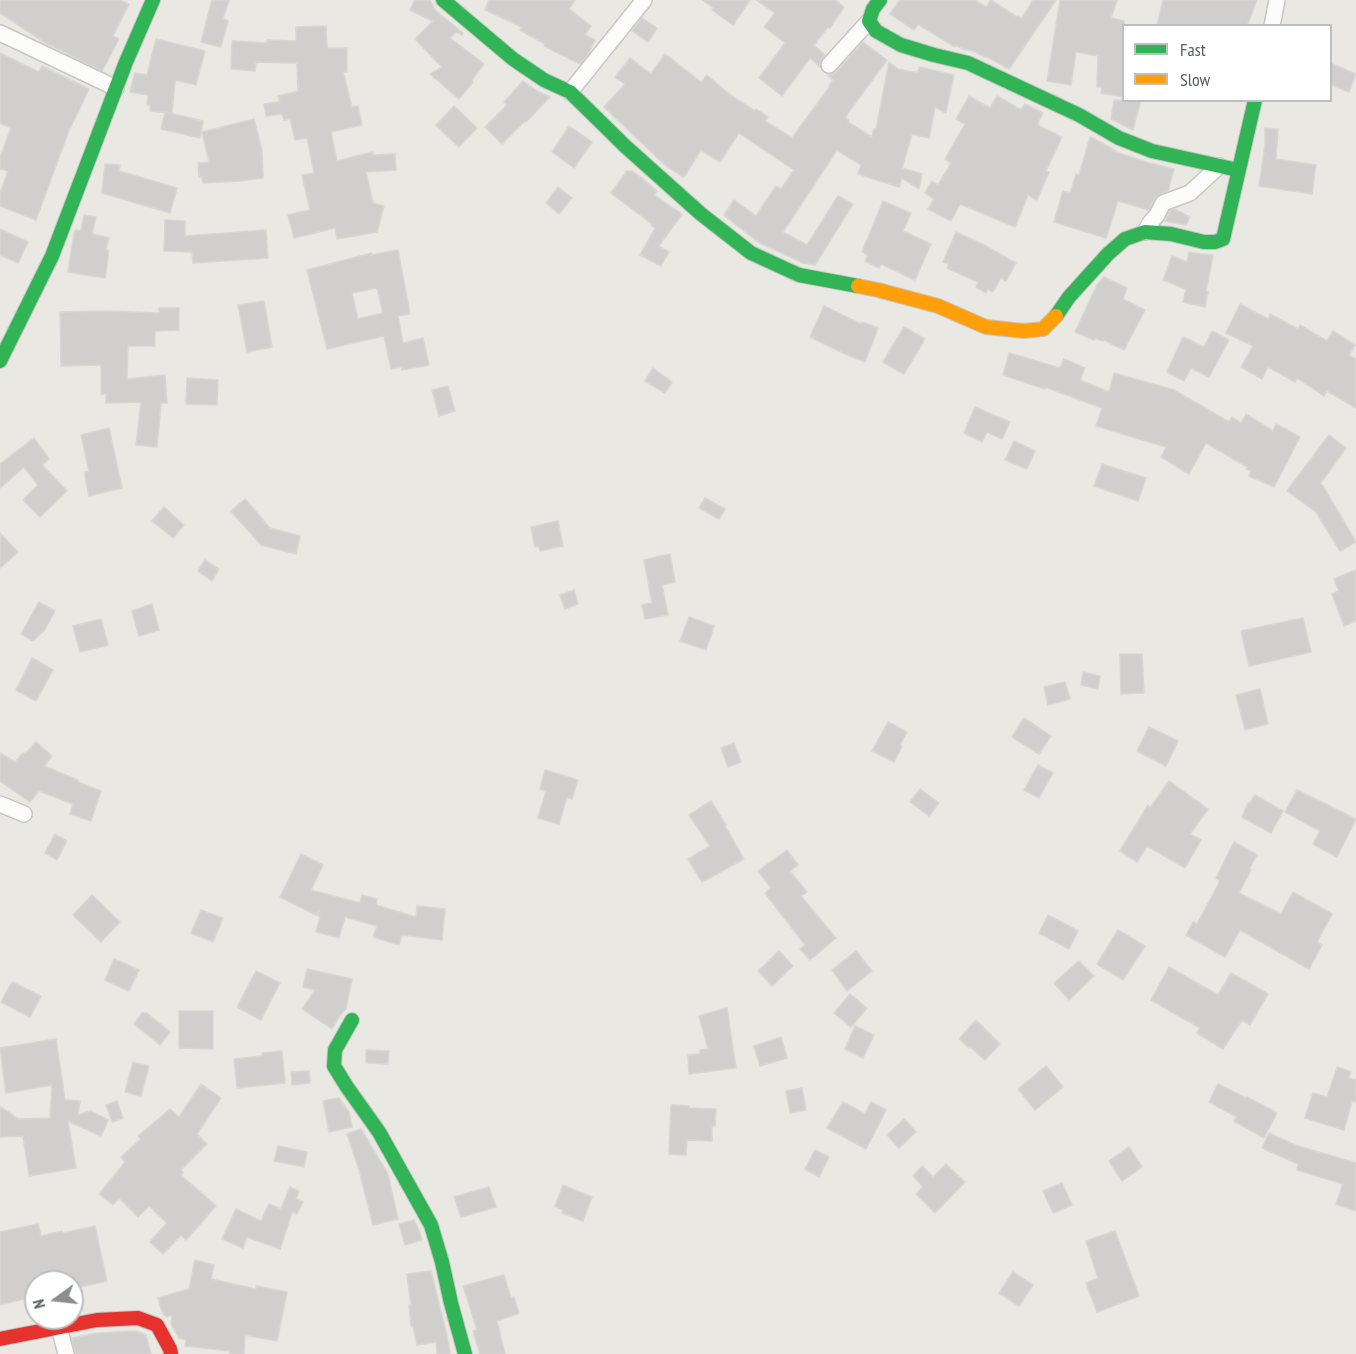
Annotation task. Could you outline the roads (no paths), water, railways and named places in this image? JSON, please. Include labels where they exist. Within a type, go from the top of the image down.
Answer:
[{"type":"street","points":[[0,361],[52,256],[116,88],[153,0]]},
{"type":"street","points":[[443,0],[513,59],[544,80],[570,92],[625,146],[701,214],[751,253],[799,275],[878,290],[928,303],[986,327],[1024,331],[1043,329],[1108,254],[1125,239],[1145,232],[1171,234],[1204,242],[1215,242],[1223,238],[1255,102]]},
{"type":"street","points":[[570,92],[644,0]]},
{"type":"street","points":[[829,64],[869,21],[873,9],[880,0]]},
{"type":"street","points":[[1272,24],[1277,0]]},
{"type":"street","points":[[869,21],[876,31],[901,45],[968,63],[1152,152],[1238,170]]},
{"type":"street","points":[[0,33],[116,88]]},
{"type":"street","points":[[1145,232],[1163,203],[1190,193],[1219,166]]},
{"type":"street","points":[[0,804],[24,814]]},
{"type":"street","points":[[352,1020],[335,1050],[334,1066],[379,1132],[431,1225],[465,1354]]},
{"type":"street","points":[[84,1323],[138,1318],[157,1325],[171,1354]]},
{"type":"street","points":[[0,1339],[44,1330]]},
{"type":"street","points":[[60,1330],[66,1354]]}]
